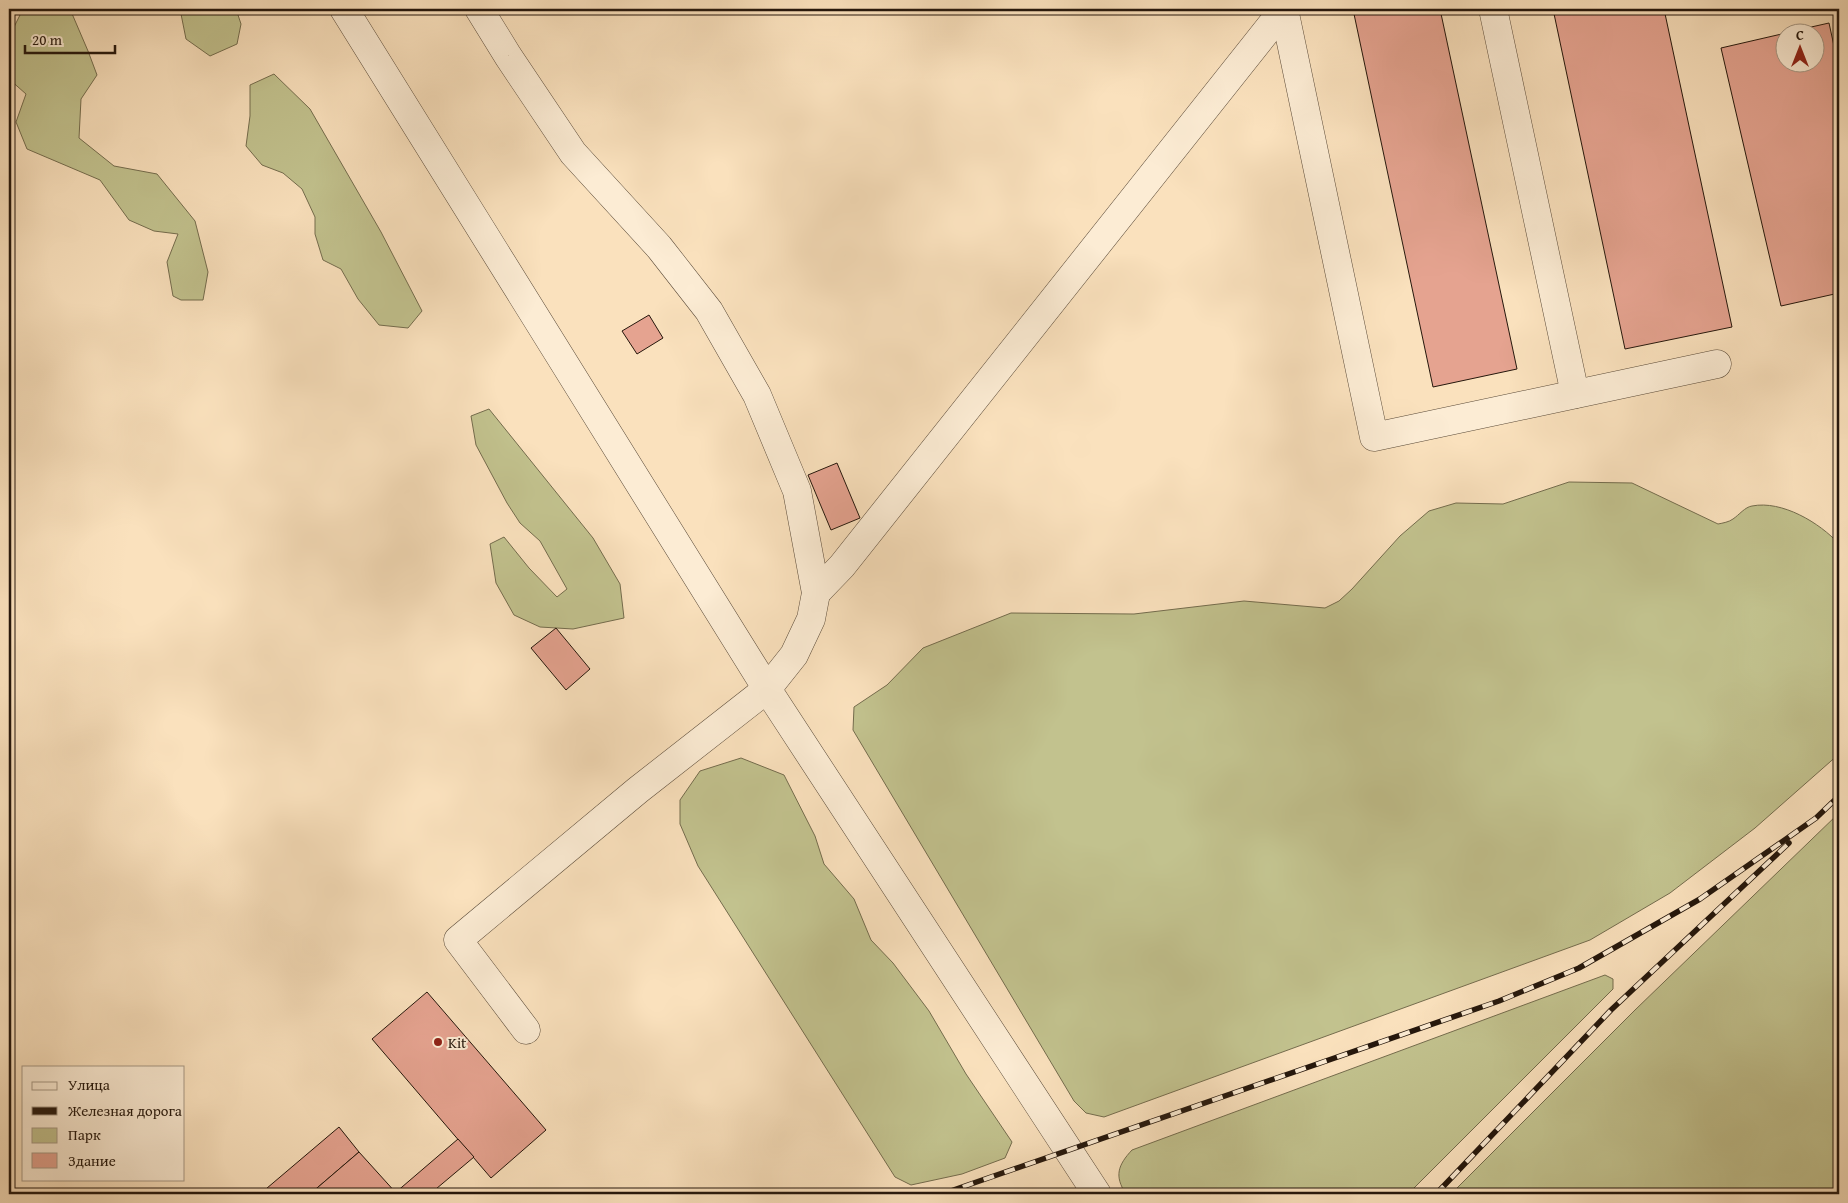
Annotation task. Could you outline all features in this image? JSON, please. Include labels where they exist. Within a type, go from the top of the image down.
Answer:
[{"type":"street","points":[[344,9],[767,689],[1097,1194]]},
{"type":"street","points":[[478,9],[573,153],[659,247],[709,311],[757,395],[797,491],[816,593],[811,620],[794,654],[767,689],[638,790],[458,940],[526,1030]]},
{"type":"street","points":[[816,593],[842,566],[1284,9]]},
{"type":"street","points":[[1284,9],[1374,437],[1717,364]]},
{"type":"street","points":[[1493,9],[1575,394]]},
{"type":"green space","points":[[23,9],[70,9],[97,75],[81,99],[79,138],[114,166],[157,174],[195,221],[208,272],[203,300],[181,300],[173,296],[167,262],[178,234],[154,231],[129,220],[100,180],[27,149],[16,122],[26,94],[9,79],[9,29],[14,27]]},
{"type":"green space","points":[[180,9],[236,9],[241,24],[237,44],[210,56],[186,39]]},
{"type":"green space","points":[[274,74],[310,109],[381,232],[422,311],[408,328],[379,325],[358,299],[341,269],[323,260],[315,234],[315,217],[302,189],[283,173],[262,165],[246,146],[250,116],[250,85]]},
{"type":"green space","points":[[489,409],[593,538],[620,584],[624,618],[573,629],[540,627],[514,615],[496,583],[490,544],[504,537],[529,568],[557,597],[567,589],[540,541],[520,523],[507,503],[476,445],[471,416]]},
{"type":"green space","points":[[1569,482],[1632,483],[1718,524],[1731,520],[1744,509],[1752,506],[1776,506],[1811,521],[1822,528],[1839,544],[1839,754],[1755,828],[1670,893],[1590,940],[1104,1117],[1086,1113],[1074,1101],[853,730],[854,707],[887,685],[923,648],[1011,613],[1134,614],[1244,601],[1325,608],[1339,601],[1352,589],[1400,536],[1429,511],[1456,503],[1503,504]]},
{"type":"green space","points":[[741,758],[784,775],[815,836],[824,864],[854,899],[871,940],[893,963],[929,1011],[966,1074],[1012,1142],[1005,1158],[962,1174],[911,1185],[895,1177],[698,866],[680,824],[680,800],[700,771]]},
{"type":"green space","points":[[1839,813],[1839,1194],[1451,1194],[1635,1010]]},
{"type":"green space","points":[[1605,975],[1613,979],[1613,989],[1408,1194],[1126,1194],[1122,1188],[1119,1171],[1123,1161],[1132,1150]]},
{"type":"building","points":[[1380,9],[1440,9],[1517,369],[1433,387],[1354,14]]},
{"type":"building","points":[[1553,9],[1664,9],[1732,327],[1625,349]]},
{"type":"building","points":[[1829,23],[1839,69],[1839,293],[1781,306],[1721,48],[1776,35],[1776,72],[1826,72],[1826,24]]},
{"type":"building","points":[[649,315],[663,338],[637,354],[622,331]]},
{"type":"building","points":[[837,463],[860,518],[831,530],[808,475]]},
{"type":"building","points":[[556,628],[590,669],[566,690],[531,648]]},
{"type":"building","points":[[427,992],[546,1130],[491,1178],[372,1039]]},
{"type":"building","points":[[339,1127],[359,1152],[310,1194],[260,1194]]},
{"type":"building","points":[[458,1139],[474,1157],[430,1194],[395,1193]]},
{"type":"building","points":[[359,1152],[397,1194],[310,1194]]},
{"type":"railway","points":[[942,1194],[1499,1001],[1579,968],[1700,899],[1816,818],[1839,796]]},
{"type":"railway","points":[[1436,1194],[1611,1010],[1789,843]]},
{"type":"place","name":"Kit","points":[[438,1042]]}]
